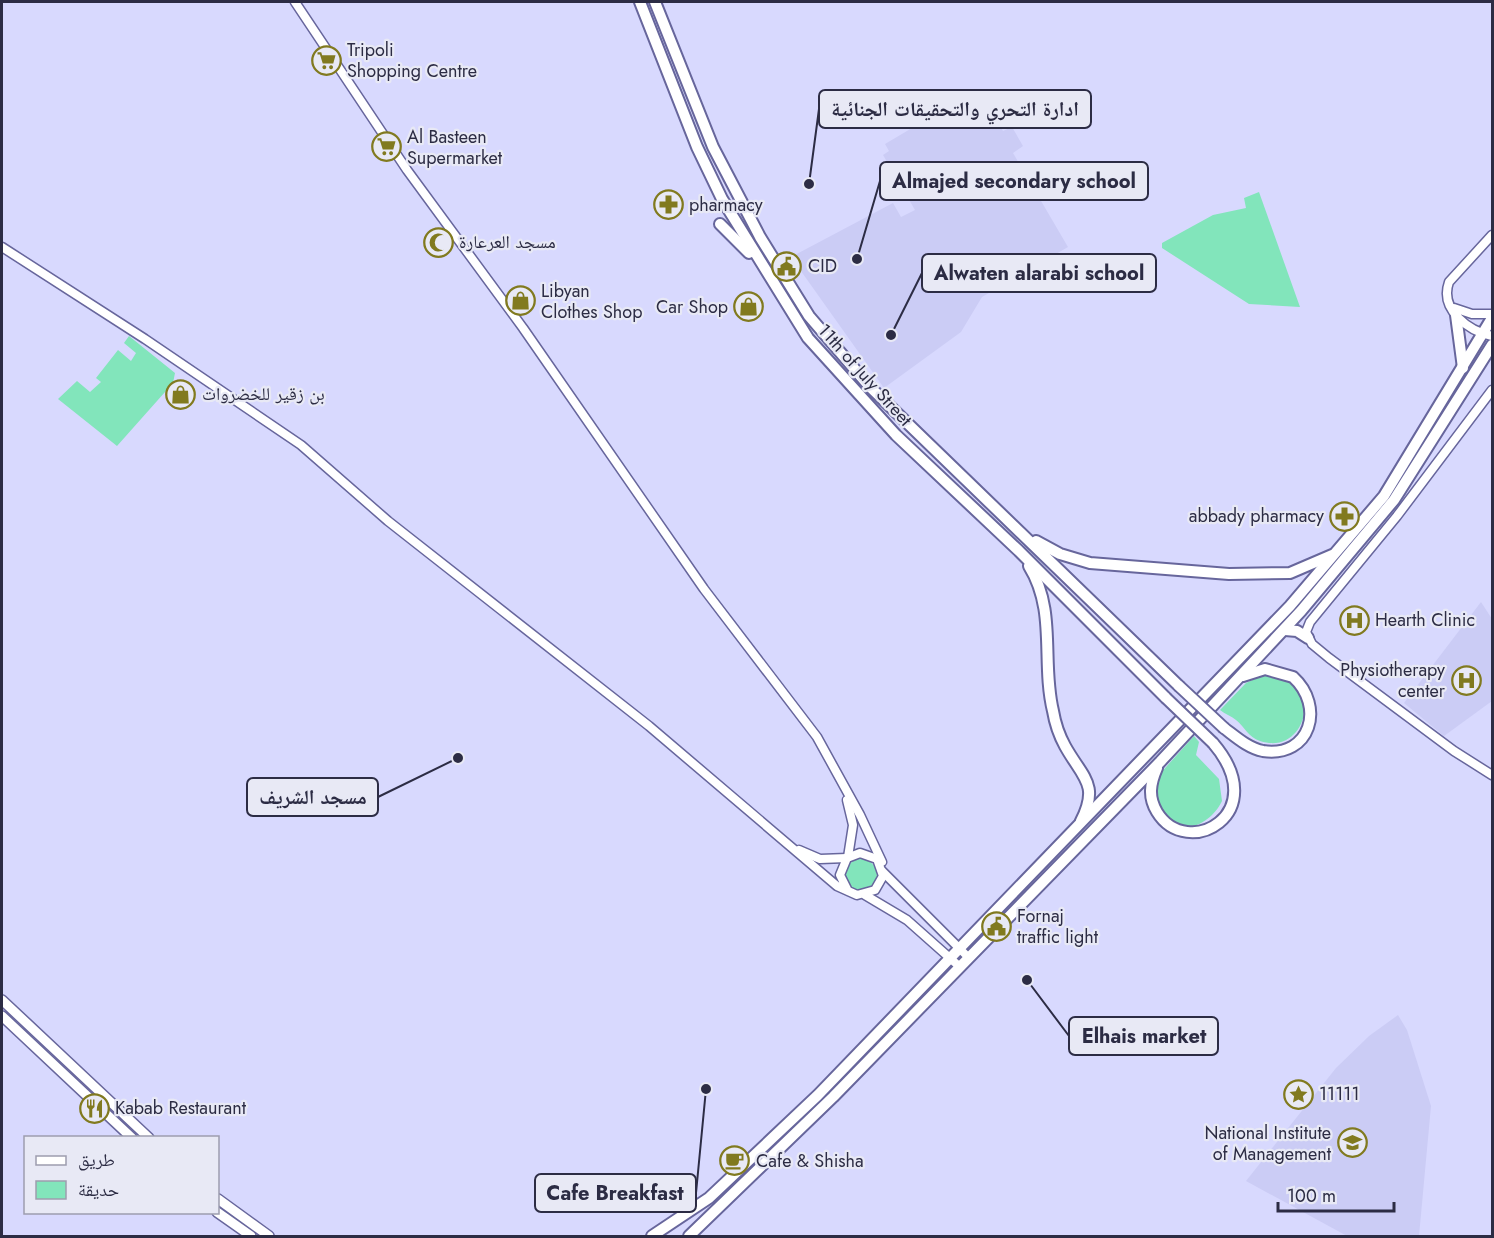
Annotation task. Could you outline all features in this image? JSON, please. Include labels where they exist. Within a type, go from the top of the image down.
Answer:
[{"type":"highway","points":[[642,6],[655,3]]},
{"type":"highway","name":"11th of July Street","points":[[655,3],[717,156],[768,251],[810,316],[870,387],[1224,728],[1242,742],[1265,751],[1291,746],[1309,729],[1312,716],[1310,701],[1293,677],[1265,669],[1242,676]]},
{"type":"highway","name":"11th of July Street","points":[[642,6],[697,147],[722,199],[761,266],[808,338],[848,385],[896,435],[1019,551],[1213,743],[1227,760],[1236,791],[1231,809],[1209,829],[1186,832],[1173,828],[1161,818],[1152,803],[1150,788],[1160,762]]},
{"type":"highway","points":[[720,224],[761,266]]},
{"type":"highway","points":[[1455,312],[1463,368]]},
{"type":"highway","points":[[652,1236],[709,1198],[762,1150],[961,949],[1282,614],[1384,496],[1463,368],[1488,335],[1492,316]]},
{"type":"highway","points":[[689,1236],[776,1155],[1160,762],[1285,630],[1394,500],[1492,345]]},
{"type":"highway","points":[[1004,537],[1018,530],[1060,554],[1090,563],[1229,574],[1290,573],[1335,553]]},
{"type":"highway","points":[[1019,551],[1035,577],[1043,597],[1047,627],[1049,685],[1058,729],[1090,786],[1090,798],[1076,830]]},
{"type":"highway","points":[[1285,630],[1297,631],[1308,638]]},
{"type":"main road","points":[[295,2],[407,170],[523,328],[704,589],[817,737],[881,857],[879,886],[865,895]]},
{"type":"main road","points":[[1488,335],[1469,328],[1455,312],[1448,295],[1449,282],[1492,235]]},
{"type":"main road","points":[[2,247],[153,344],[301,445],[388,521],[555,655],[607,693],[829,880],[848,891],[865,895],[907,920],[960,967]]},
{"type":"main road","points":[[1455,312],[1492,316]]},
{"type":"main road","points":[[1492,390],[1397,516],[1310,622],[1306,632],[1308,638],[1321,652],[1352,676],[1454,751],[1492,775]]},
{"type":"main road","points":[[837,772],[838,784],[852,816],[848,858],[840,875],[848,891]]},
{"type":"main road","points":[[788,844],[820,859],[848,858],[866,853],[969,958]]},
{"type":"main road","points":[[2,1000],[148,1136]]},
{"type":"main road","points":[[2,1016],[131,1136]]},
{"type":"main road","points":[[219,1200],[269,1236]]},
{"type":"main road","points":[[219,1213],[251,1236]]},
{"type":"shaded area","points":[[978,89],[1003,131],[1012,127],[1023,146],[1013,153],[1068,247],[982,297],[961,332],[884,388],[791,257],[893,203],[901,217],[915,210],[883,155],[889,151],[885,144]]},
{"type":"shaded area","points":[[1481,602],[1492,619],[1492,701],[1444,736],[1404,703]]},
{"type":"shaded area","name":"National Institute of Management","points":[[1398,1015],[1407,1030],[1431,1106],[1419,1236],[1347,1236],[1246,1181],[1336,1068],[1369,1036]]},
{"type":"green space","points":[[1259,192],[1300,307],[1249,304],[1162,248],[1162,243],[1213,215],[1246,208],[1244,198]]},
{"type":"green space","points":[[129,336],[175,373],[173,383],[117,446],[58,399],[77,381],[90,392],[101,382],[96,378],[118,350],[131,361],[136,353],[124,343]]},
{"type":"green space","points":[[1268,673],[1286,678],[1298,688],[1304,701],[1304,715],[1299,728],[1290,738],[1277,743],[1256,739],[1236,720],[1220,710],[1246,683]]},
{"type":"green space","points":[[1194,736],[1199,742],[1196,755],[1219,779],[1222,801],[1206,820],[1184,827],[1168,820],[1154,800],[1157,777]]},
{"type":"green space","points":[[861,859],[872,864],[877,875],[872,886],[861,891],[850,886],[845,875],[850,864]]},
{"type":"place","name":"Tripoli Shopping Centre","points":[[326,60]]},
{"type":"place","name":"Al Basteen Supermarket","points":[[386,147]]},
{"type":"place","name":"ادارة التحري والتحقيقات الجنائية","points":[[809,184]]},
{"type":"place","name":"pharmacy","points":[[668,205]]},
{"type":"place","name":"مسجد العرعارة","points":[[438,242]]},
{"type":"place","name":"Almajed secondary school","points":[[857,259]]},
{"type":"place","name":"CID","points":[[787,266]]},
{"type":"place","name":"Libyan Clothes Shop","points":[[520,301]]},
{"type":"place","name":"Car Shop","points":[[749,307]]},
{"type":"place","name":"Alwaten alarabi school","points":[[891,335]]},
{"type":"place","name":"بن زقير للخضروات","points":[[181,394]]},
{"type":"place","name":"abbady pharmacy","points":[[1345,516]]},
{"type":"place","name":"Hearth Clinic","points":[[1354,620]]},
{"type":"place","name":"Physiotherapy center","points":[[1466,680]]},
{"type":"place","name":"مسجد الشريف","points":[[458,758]]},
{"type":"place","name":"Fornaj traffic light","points":[[996,926]]},
{"type":"place","name":"Elhais market","points":[[1027,980]]},
{"type":"place","name":"Cafe Breakfast","points":[[706,1089]]},
{"type":"place","name":"11111","points":[[1298,1094]]},
{"type":"place","name":"Kabab Restaurant","points":[[94,1108]]},
{"type":"place","name":"National Institute of Management","points":[[1352,1143]]},
{"type":"place","name":"Cafe & Shisha","points":[[735,1161]]}]
